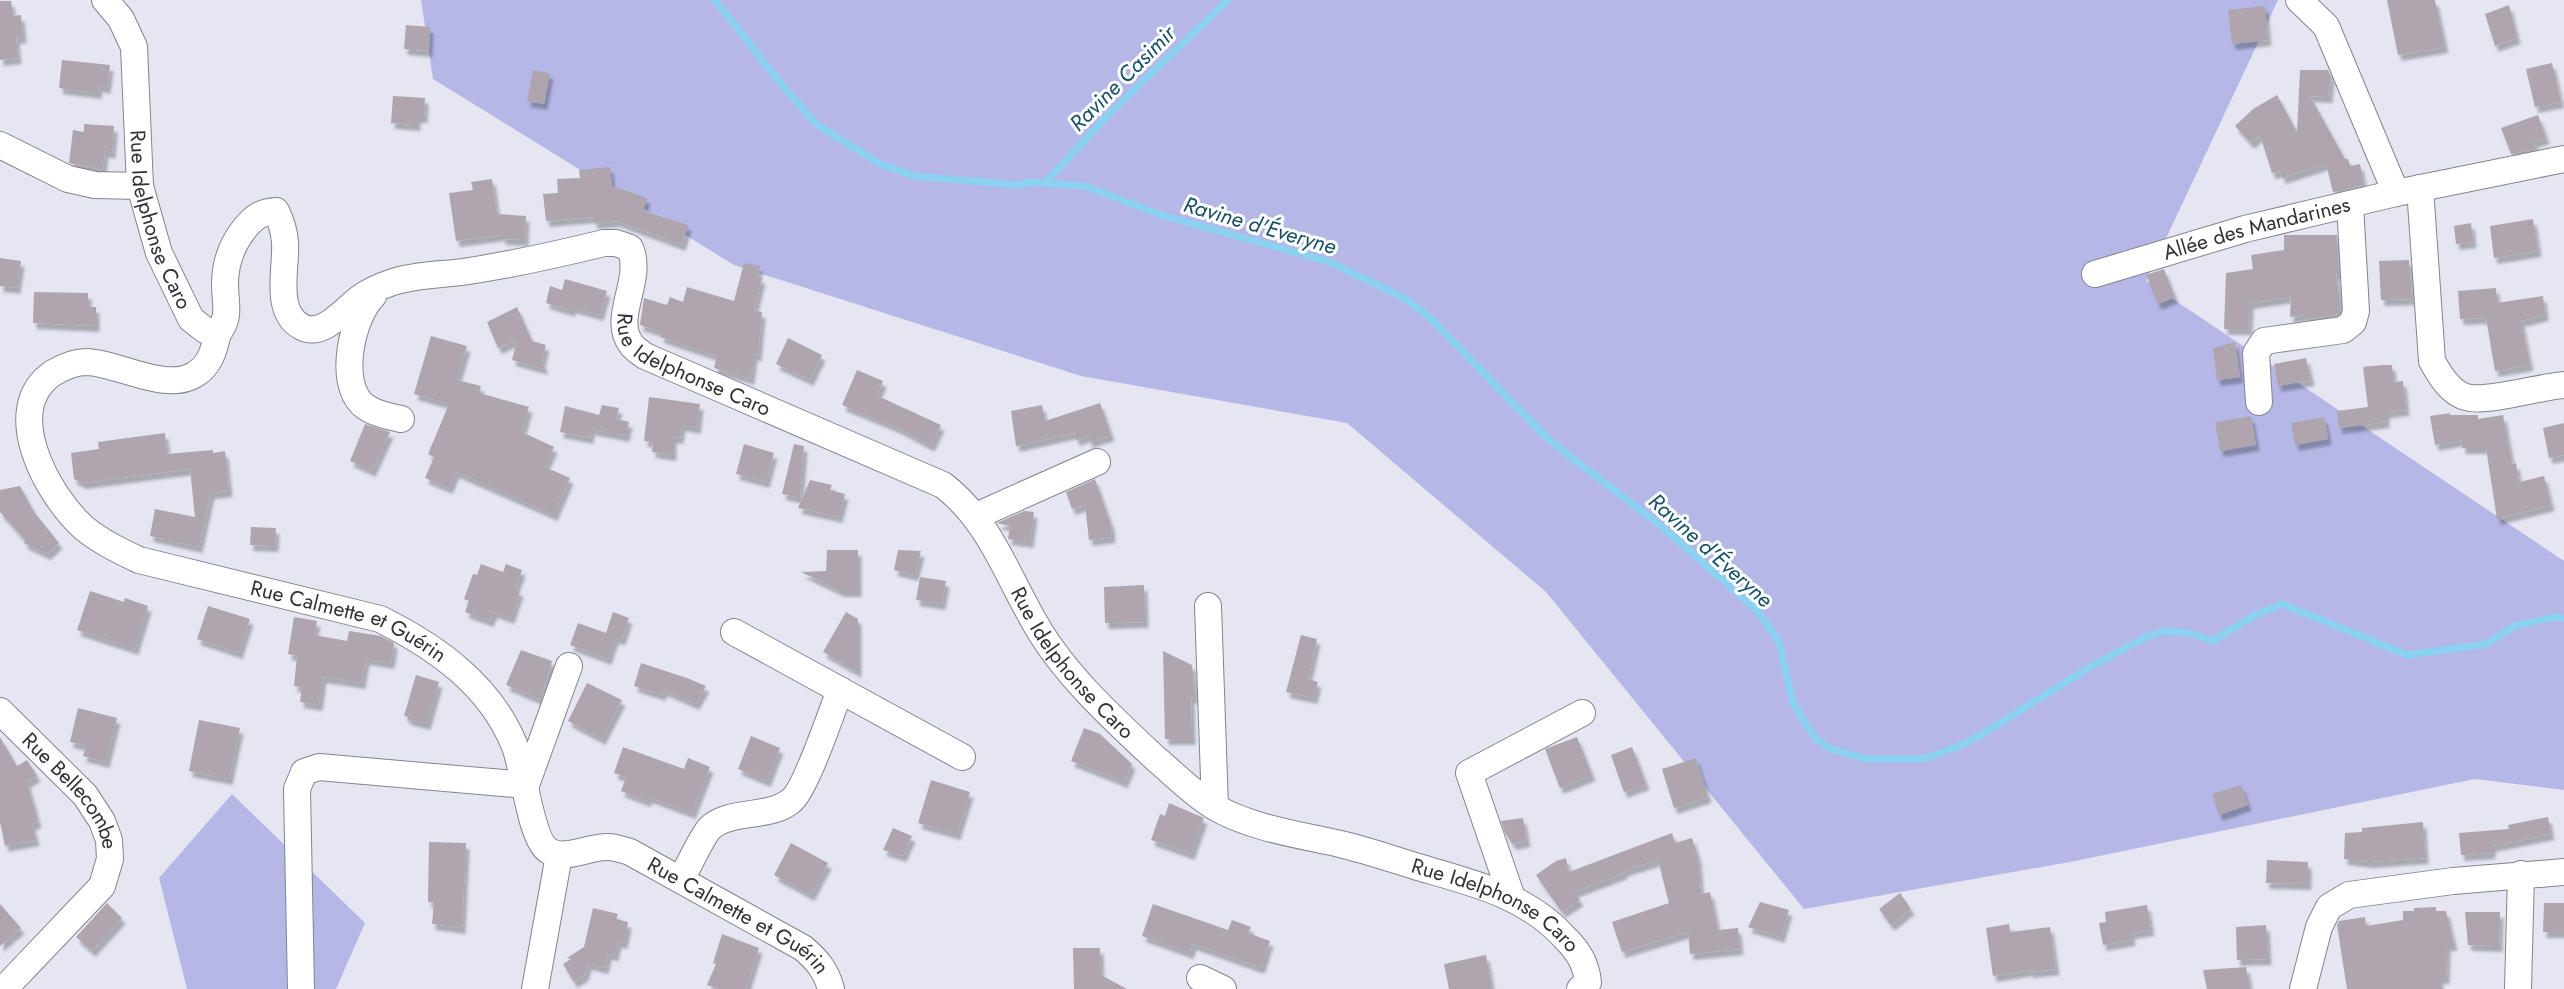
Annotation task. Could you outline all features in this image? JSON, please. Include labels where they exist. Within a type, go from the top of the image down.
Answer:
[{"type":"street","name":"Rue Idelphonse Caro","points":[[105,0],[121,18],[134,47],[140,186],[159,253],[191,319],[205,330],[218,333],[225,324],[228,310],[225,285],[227,262],[237,238],[251,220],[263,212],[276,211],[282,223],[285,243],[284,293],[288,313],[301,327],[313,330],[336,321],[360,298],[382,286],[405,278],[520,263],[604,243],[630,248],[634,260],[634,275],[624,322],[631,344],[645,356],[943,485],[960,498],[976,516],[1001,558],[1035,625],[1069,670],[1108,715],[1176,776],[1215,807],[1265,827],[1343,845],[1486,886],[1512,898],[1551,921],[1578,952],[1587,969],[1588,982],[1580,989]]},
{"type":"street","points":[[2300,0],[2326,26],[2408,191],[2432,361],[2440,377],[2455,391],[2470,398],[2564,385]]},
{"type":"street","points":[[2326,26],[2332,0]]},
{"type":"street","points":[[0,145],[68,179],[95,185],[140,186]]},
{"type":"street","name":"Allée des Mandarines","points":[[2096,274],[2245,229],[2408,191],[2564,159]]},
{"type":"street","points":[[2259,402],[2256,353],[2264,341],[2343,330],[2353,322],[2356,311],[2350,204]]},
{"type":"street","points":[[382,286],[368,300],[360,317],[349,358],[351,382],[355,395],[363,405],[376,413],[400,419]]},
{"type":"street","name":"Rue Calmette et Guérin","points":[[218,333],[212,357],[194,376],[171,381],[87,362],[68,365],[50,374],[35,390],[25,410],[30,451],[53,492],[84,527],[110,546],[139,560],[380,619],[415,636],[444,656],[475,683],[495,708],[514,744],[526,785],[535,829],[548,851],[559,855],[588,848],[609,847],[630,852],[803,948],[818,961],[828,976],[831,989]]},
{"type":"street","points":[[976,516],[1097,462]]},
{"type":"street","points":[[1209,606],[1215,807]]},
{"type":"street","points":[[734,632],[963,758]]},
{"type":"street","points":[[301,989],[297,789],[304,772],[319,767],[526,785],[570,666]]},
{"type":"street","points":[[681,880],[710,828],[726,820],[776,809],[793,800],[840,690]]},
{"type":"street","name":"Rue Bellecombe","points":[[0,711],[85,795],[102,821],[109,840],[110,859],[102,886],[4,989]]},
{"type":"street","points":[[1512,898],[1469,773],[1582,713]]},
{"type":"street","points":[[536,989],[559,855]]},
{"type":"street","points":[[2303,989],[2319,927],[2329,907],[2349,895],[2521,874],[2564,872]]},
{"type":"street","points":[[2518,989],[2521,874]]},
{"type":"shaded area","points":[[421,0],[2278,0],[2146,281],[2564,561],[2564,790],[2475,779],[2070,862],[1804,909],[1546,592],[1347,423],[1081,376],[734,265],[433,79]]},
{"type":"shaded area","points":[[232,794],[365,923],[336,989],[187,989],[159,878]]},
{"type":"building","points":[[2387,0],[2435,0],[2445,47],[2398,55]]},
{"type":"building","points":[[0,1],[11,1],[13,16],[21,15],[23,37],[16,38],[18,58],[0,60]]},
{"type":"building","points":[[2509,5],[2517,38],[2495,46],[2485,14]]},
{"type":"building","points":[[2265,6],[2268,40],[2232,44],[2228,10]]},
{"type":"building","points":[[406,25],[430,27],[429,51],[404,49]]},
{"type":"building","points":[[62,60],[110,65],[107,88],[99,86],[98,93],[59,88]]},
{"type":"building","points":[[2552,63],[2561,102],[2535,107],[2526,69]]},
{"type":"building","points":[[533,70],[550,73],[544,104],[527,101]]},
{"type":"building","points":[[2300,70],[2328,70],[2331,76],[2329,97],[2310,96],[2350,166],[2360,164],[2364,185],[2333,192],[2326,164],[2282,178],[2280,171],[2272,173],[2260,135],[2251,143],[2235,126],[2253,109],[2277,95],[2297,132]]},
{"type":"building","points":[[393,96],[425,98],[424,117],[417,117],[417,125],[391,123]]},
{"type":"building","points":[[2538,115],[2546,138],[2534,142],[2536,149],[2511,154],[2501,128]]},
{"type":"building","points":[[84,124],[114,126],[112,153],[105,151],[103,170],[69,163],[73,130],[84,132]]},
{"type":"building","points":[[610,167],[612,186],[647,198],[643,211],[688,225],[682,245],[617,221],[594,223],[593,217],[546,221],[543,194],[558,193],[557,179],[580,178],[579,170]]},
{"type":"building","points":[[492,179],[497,214],[526,216],[525,240],[502,239],[502,235],[456,241],[449,193],[473,190],[471,182]]},
{"type":"building","points":[[2533,219],[2538,251],[2494,258],[2490,226]]},
{"type":"building","points":[[2471,223],[2473,242],[2456,244],[2454,226]]},
{"type":"building","points":[[2284,235],[2337,235],[2339,273],[2336,274],[2341,309],[2338,310],[2338,314],[2305,320],[2304,315],[2290,317],[2291,297],[2250,303],[2249,329],[2224,329],[2226,273],[2253,269],[2251,255],[2284,250]]},
{"type":"building","points":[[0,258],[21,261],[17,288],[0,286]]},
{"type":"building","points":[[2409,260],[2412,299],[2381,300],[2379,261]]},
{"type":"building","points":[[744,263],[760,266],[757,277],[762,278],[754,310],[762,312],[758,356],[754,354],[751,379],[714,368],[717,356],[660,337],[662,332],[640,325],[644,298],[667,305],[670,297],[683,302],[687,287],[734,301]]},
{"type":"building","points":[[2164,269],[2175,297],[2158,304],[2146,275]]},
{"type":"building","points":[[565,279],[607,291],[600,315],[572,307],[572,311],[546,303],[550,286],[562,290]]},
{"type":"building","points":[[2496,288],[2497,303],[2543,296],[2545,315],[2521,321],[2530,365],[2495,371],[2486,318],[2460,319],[2458,291]]},
{"type":"building","points":[[34,292],[88,293],[88,307],[96,307],[96,326],[33,323]]},
{"type":"building","points":[[517,307],[532,341],[546,345],[542,361],[545,369],[512,360],[517,340],[498,348],[487,322]]},
{"type":"building","points":[[431,336],[467,346],[457,380],[481,386],[479,393],[529,407],[522,432],[554,447],[545,467],[570,478],[554,515],[456,472],[449,488],[425,478],[434,457],[428,454],[449,404],[414,394]]},
{"type":"building","points":[[788,338],[822,355],[810,380],[776,364]]},
{"type":"building","points":[[2235,342],[2240,377],[2217,380],[2213,348]]},
{"type":"building","points":[[2306,358],[2311,380],[2278,386],[2274,364]]},
{"type":"building","points":[[2392,365],[2394,382],[2403,381],[2406,410],[2386,412],[2386,422],[2339,428],[2337,411],[2368,407],[2363,367]]},
{"type":"building","points":[[857,370],[883,381],[878,394],[880,397],[941,425],[931,446],[900,429],[842,405]]},
{"type":"building","points":[[649,397],[700,404],[697,428],[682,425],[680,438],[673,437],[673,455],[652,452],[653,442],[644,441]]},
{"type":"building","points":[[1100,403],[1111,435],[1089,442],[1088,436],[1076,440],[1074,433],[1016,446],[1011,411],[1042,405],[1045,421]]},
{"type":"building","points":[[602,405],[619,408],[616,419],[629,422],[626,436],[591,429],[590,438],[560,432],[565,406],[599,415]]},
{"type":"building","points":[[2450,413],[2450,415],[2478,415],[2478,419],[2503,415],[2512,464],[2516,463],[2519,482],[2544,476],[2551,505],[2497,519],[2486,448],[2462,448],[2462,440],[2435,445],[2430,416]]},
{"type":"building","points":[[2251,416],[2256,445],[2220,451],[2215,422]]},
{"type":"building","points":[[2324,417],[2328,439],[2295,445],[2291,423]]},
{"type":"building","points":[[2564,423],[2564,455],[2549,458],[2543,428]]},
{"type":"building","points":[[365,424],[390,432],[372,471],[350,461]]},
{"type":"building","points":[[165,433],[167,454],[225,451],[229,491],[211,493],[199,547],[150,536],[155,509],[195,517],[190,469],[83,483],[74,479],[71,453],[99,449],[98,442]]},
{"type":"building","points":[[744,444],[774,453],[766,482],[736,474]]},
{"type":"building","points":[[794,444],[804,446],[800,498],[782,494]]},
{"type":"building","points":[[1095,479],[1111,525],[1112,537],[1089,540],[1085,505],[1072,509],[1066,492]]},
{"type":"building","points":[[810,480],[832,485],[830,490],[845,494],[839,517],[798,508]]},
{"type":"building","points":[[20,486],[34,512],[59,543],[47,554],[24,543],[25,540],[0,512],[0,490]]},
{"type":"building","points":[[1024,511],[1034,512],[1030,542],[1008,539],[1010,526],[997,523]]},
{"type":"building","points":[[251,527],[276,528],[275,546],[250,545]]},
{"type":"building","points":[[827,550],[858,550],[858,591],[841,591],[801,572],[826,571]]},
{"type":"building","points":[[898,550],[921,551],[915,575],[894,570]]},
{"type":"building","points":[[481,564],[503,572],[506,564],[522,570],[515,589],[520,591],[511,618],[494,612],[490,621],[465,612],[469,601],[464,599],[473,574],[477,575]]},
{"type":"building","points":[[920,577],[946,581],[942,604],[916,600]]},
{"type":"building","points":[[1144,585],[1145,622],[1105,623],[1104,587]]},
{"type":"building","points":[[90,591],[124,602],[125,598],[148,606],[135,649],[77,630]]},
{"type":"building","points":[[208,606],[250,619],[239,653],[197,639]]},
{"type":"building","points":[[613,612],[629,618],[622,639],[615,638],[608,659],[570,645],[578,623],[606,633]]},
{"type":"building","points":[[846,612],[858,619],[858,672],[823,652]]},
{"type":"building","points":[[294,617],[317,621],[314,635],[347,641],[349,631],[381,636],[394,643],[391,663],[366,659],[362,683],[323,677],[319,705],[300,702],[302,687],[294,686],[297,656],[288,654]]},
{"type":"building","points":[[1301,635],[1317,639],[1308,679],[1318,682],[1314,698],[1286,692]]},
{"type":"building","points":[[521,650],[552,661],[541,700],[506,685]]},
{"type":"building","points":[[1163,651],[1192,665],[1195,697],[1191,698],[1192,739],[1165,739]]},
{"type":"building","points":[[641,663],[706,686],[696,704],[664,690],[662,695],[634,686]]},
{"type":"building","points":[[416,675],[439,682],[427,724],[407,719],[408,717],[404,716]]},
{"type":"building","points":[[587,683],[622,700],[602,739],[568,721]]},
{"type":"building","points":[[78,708],[117,718],[106,762],[83,756],[86,746],[70,742]]},
{"type":"building","points":[[199,720],[240,728],[229,779],[189,771]]},
{"type":"building","points":[[1084,728],[1100,734],[1132,764],[1124,782],[1071,761]]},
{"type":"building","points":[[751,736],[780,748],[767,781],[738,769]]},
{"type":"building","points":[[0,737],[17,766],[27,760],[37,776],[27,782],[38,822],[32,824],[36,840],[5,846],[0,822]]},
{"type":"building","points":[[1577,737],[1592,775],[1560,788],[1545,749]]},
{"type":"building","points":[[623,747],[684,769],[688,758],[710,767],[692,813],[649,797],[647,801],[621,791],[626,777],[614,773]]},
{"type":"building","points":[[1632,747],[1646,784],[1624,792],[1611,755]]},
{"type":"building","points":[[1696,758],[1708,797],[1674,808],[1662,769]]},
{"type":"building","points":[[931,780],[970,792],[957,834],[918,823]]},
{"type":"building","points":[[2241,785],[2248,805],[2219,815],[2212,794]]},
{"type":"building","points":[[1169,803],[1204,818],[1191,854],[1151,840],[1160,814],[1165,816]]},
{"type":"building","points":[[2548,817],[2551,834],[2492,846],[2492,853],[2461,855],[2459,833],[2509,829],[2508,825]]},
{"type":"building","points":[[1523,818],[1527,841],[1513,844],[1505,833],[1501,821]]},
{"type":"building","points":[[2423,822],[2425,858],[2369,862],[2344,859],[2345,833],[2362,832],[2362,828]]},
{"type":"building","points":[[893,828],[912,836],[903,856],[883,850]]},
{"type":"building","points":[[1672,833],[1675,843],[1692,838],[1698,857],[1701,894],[1710,892],[1718,930],[1738,928],[1740,949],[1690,954],[1688,932],[1622,952],[1612,922],[1669,903],[1658,860],[1623,871],[1624,873],[1574,892],[1580,900],[1562,912],[1536,875],[1556,861],[1566,858],[1569,872]]},
{"type":"building","points":[[429,842],[466,843],[462,928],[432,924],[434,902],[428,902]]},
{"type":"building","points":[[791,843],[828,863],[811,895],[774,875]]},
{"type":"building","points":[[2267,860],[2308,862],[2308,884],[2266,883]]},
{"type":"building","points":[[1900,893],[1911,909],[1891,925],[1879,909]]},
{"type":"building","points":[[1760,902],[1789,910],[1781,937],[1748,927]]},
{"type":"building","points":[[107,903],[122,918],[92,951],[76,937]]},
{"type":"building","points":[[2544,903],[2564,903],[2564,932],[2543,932]]},
{"type":"building","points":[[0,904],[21,928],[0,946]]},
{"type":"building","points":[[1153,904],[1228,930],[1232,920],[1251,927],[1248,933],[1270,941],[1261,968],[1193,944],[1190,953],[1142,936]]},
{"type":"building","points":[[2147,905],[2151,930],[2131,933],[2132,940],[2103,945],[2099,923],[2106,922],[2105,912]]},
{"type":"building","points":[[2436,907],[2436,911],[2446,911],[2454,945],[2447,945],[2446,978],[2440,978],[2440,989],[2347,989],[2337,925],[2339,921],[2365,917],[2366,926],[2403,920],[2403,911],[2414,911],[2414,908]]},
{"type":"building","points":[[593,908],[618,914],[616,919],[628,922],[624,943],[618,942],[615,955],[608,954],[605,968],[588,964],[585,975],[574,982],[563,964],[571,959],[567,958],[584,947]]},
{"type":"building","points":[[2465,912],[2500,912],[2499,946],[2468,945]]},
{"type":"building","points":[[2009,924],[2010,932],[2050,927],[2056,969],[2030,972],[2030,970],[1993,976],[1986,928]]},
{"type":"building","points":[[2266,925],[2268,959],[2237,960],[2236,927]]},
{"type":"building","points":[[722,934],[759,948],[746,989],[719,989],[707,985],[716,964],[713,963]]},
{"type":"building","points":[[1073,948],[1100,948],[1101,975],[1127,989],[1074,989]]},
{"type":"building","points":[[1486,955],[1492,989],[1449,989],[1444,964]]},
{"type":"building","points":[[2246,967],[2250,989],[2207,989],[2203,970]]},
{"type":"waterway","name":"Ravine d'Éveryne","points":[[715,0],[816,124],[880,164],[914,176],[1018,185],[1031,182],[1085,186],[1161,215],[1330,262],[1406,299],[1429,317],[1549,440],[1661,526],[1756,609],[1779,642],[1792,700],[1817,740],[1831,749],[1866,759],[1923,759],[1957,747],[1981,735],[2090,667],[2146,637],[2164,631],[2189,633],[2213,641],[2255,615],[2282,604],[2407,655],[2486,644],[2515,626],[2553,617],[2564,618]]},
{"type":"waterway","name":"Ravine Casimir","points":[[1045,183],[1110,113],[1228,0]]}]
